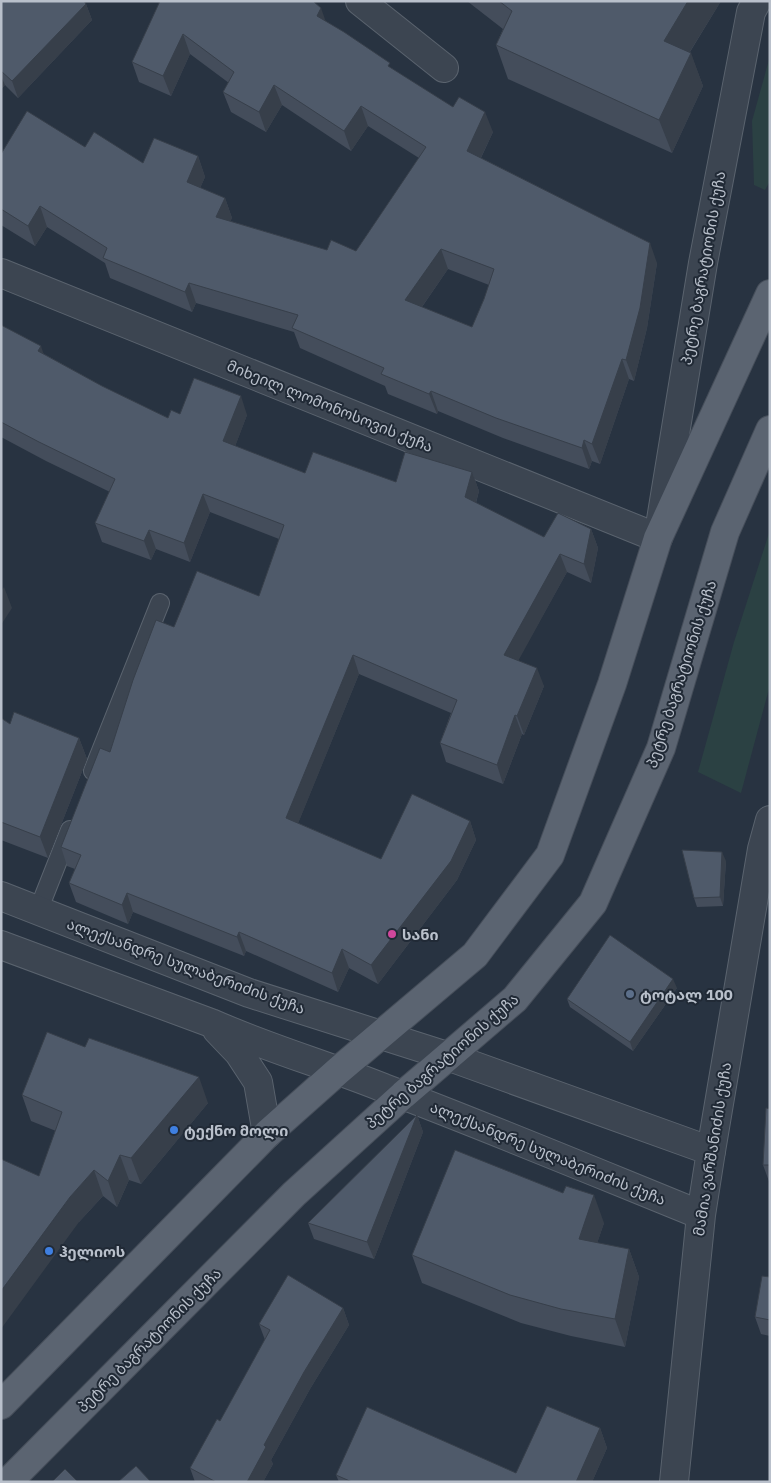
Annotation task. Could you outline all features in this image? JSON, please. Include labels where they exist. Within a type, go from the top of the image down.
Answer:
[{"type":"main road","name":"პეტრე ბაგრატიონის ქუჩა","points":[[1,1405],[267,1134],[339,1070],[475,955],[550,855],[612,684],[658,538],[770,294]]},
{"type":"main road","name":"პეტრე ბაგრატიონის ქუჩა","points":[[8,1482],[294,1194],[447,1056],[515,999],[593,903],[661,748],[725,532],[770,430]]},
{"type":"street","points":[[360,1],[444,68]]},
{"type":"street","name":"პეტრე ბაგრატიონის ქუჩა","points":[[658,538],[704,254],[751,12],[757,1]]},
{"type":"street","name":"მიხეილ ლომონოსოვის ქუჩა","points":[[1,273],[658,538]]},
{"type":"street","name":"მამია ვარშანიძის ქუჩა","points":[[674,1482],[701,1214],[762,849],[770,820]]},
{"type":"street","name":"ალექსანდრე სულაბერიძის ქუჩა","points":[[1,896],[249,992],[447,1056],[711,1151]]},
{"type":"street","name":"ალექსანდრე სულაბერიძის ქუჩა","points":[[1,945],[236,1034],[339,1070],[701,1214]]},
{"type":"street","points":[[210,1023],[238,1053],[258,1082],[267,1134]]},
{"type":"lane","points":[[88,784],[160,603]]},
{"type":"lane","points":[[38,910],[78,811]]},
{"type":"green space","points":[[770,56],[770,181],[765,190],[754,185],[752,121]]},
{"type":"green space","points":[[770,530],[770,685],[741,793],[698,772],[734,642]]},
{"type":"building","points":[[1,1],[84,1],[86,4],[12,81],[1,71]]},
{"type":"building","points":[[160,1],[313,1],[321,8],[317,16],[390,63],[388,66],[453,107],[459,97],[485,112],[467,151],[650,243],[640,308],[626,360],[622,359],[592,444],[584,440],[582,448],[496,418],[431,391],[429,394],[381,374],[384,368],[292,328],[298,315],[189,283],[185,292],[103,258],[107,248],[40,206],[28,226],[1,209],[1,154],[27,111],[85,147],[94,132],[143,163],[154,138],[198,156],[187,182],[225,198],[216,217],[327,250],[331,240],[356,251],[426,147],[361,106],[344,131],[274,85],[259,112],[223,92],[234,72],[183,34],[163,76],[132,62]],"holes":[[[441,249],[494,269],[472,327],[405,300]]]},
{"type":"building","points":[[499,1],[688,1],[664,41],[691,53],[659,120],[496,45],[512,11]]},
{"type":"building","points":[[1,325],[41,346],[38,351],[102,386],[168,418],[171,410],[180,414],[194,378],[241,396],[223,441],[305,473],[313,452],[396,482],[405,452],[472,472],[465,497],[544,537],[558,513],[591,529],[584,564],[560,554],[504,655],[537,668],[517,716],[515,715],[497,765],[440,743],[457,700],[353,655],[286,818],[381,859],[412,794],[470,821],[451,861],[371,965],[342,949],[332,973],[239,932],[237,937],[127,893],[122,905],[69,883],[81,855],[61,847],[100,748],[110,752],[133,680],[156,620],[174,627],[197,571],[259,596],[284,525],[203,494],[184,543],[149,530],[144,541],[95,523],[115,479],[1,422]]},
{"type":"building","points":[[14,712],[79,738],[40,837],[1,822],[1,718],[10,724]]},
{"type":"building","points":[[682,850],[722,852],[720,897],[694,898]]},
{"type":"building","points":[[610,935],[673,979],[630,1042],[567,999]]},
{"type":"building","points":[[47,1032],[85,1047],[89,1038],[199,1077],[131,1158],[120,1155],[108,1181],[94,1170],[70,1197],[1,1291],[1,1159],[39,1176],[62,1112],[22,1095]]},
{"type":"building","points":[[766,1108],[770,1109],[770,1165],[763,1165]]},
{"type":"building","points":[[417,1115],[367,1242],[308,1223]]},
{"type":"building","points":[[455,1150],[563,1193],[566,1186],[594,1195],[579,1239],[629,1249],[615,1319],[561,1309],[510,1295],[412,1255]]},
{"type":"building","points":[[288,1275],[343,1308],[304,1372],[264,1445],[266,1447],[247,1482],[216,1482],[190,1468],[217,1419],[220,1421],[270,1330],[259,1324]]},
{"type":"building","points":[[762,1276],[770,1277],[770,1320],[755,1317]]},
{"type":"building","points":[[547,1406],[600,1428],[576,1482],[352,1482],[336,1475],[367,1407],[516,1473]]},
{"type":"building","points":[[136,1466],[151,1482],[118,1482]]},
{"type":"building","points":[[65,1469],[78,1482],[52,1482]]},
{"type":"place","name":"სანი","points":[[392,934]]},
{"type":"place","name":"ტოტალ 100","points":[[630,994]]},
{"type":"place","name":"ტექნო მოლი","points":[[174,1130]]},
{"type":"place","name":"ჰელიოს","points":[[49,1251]]}]
